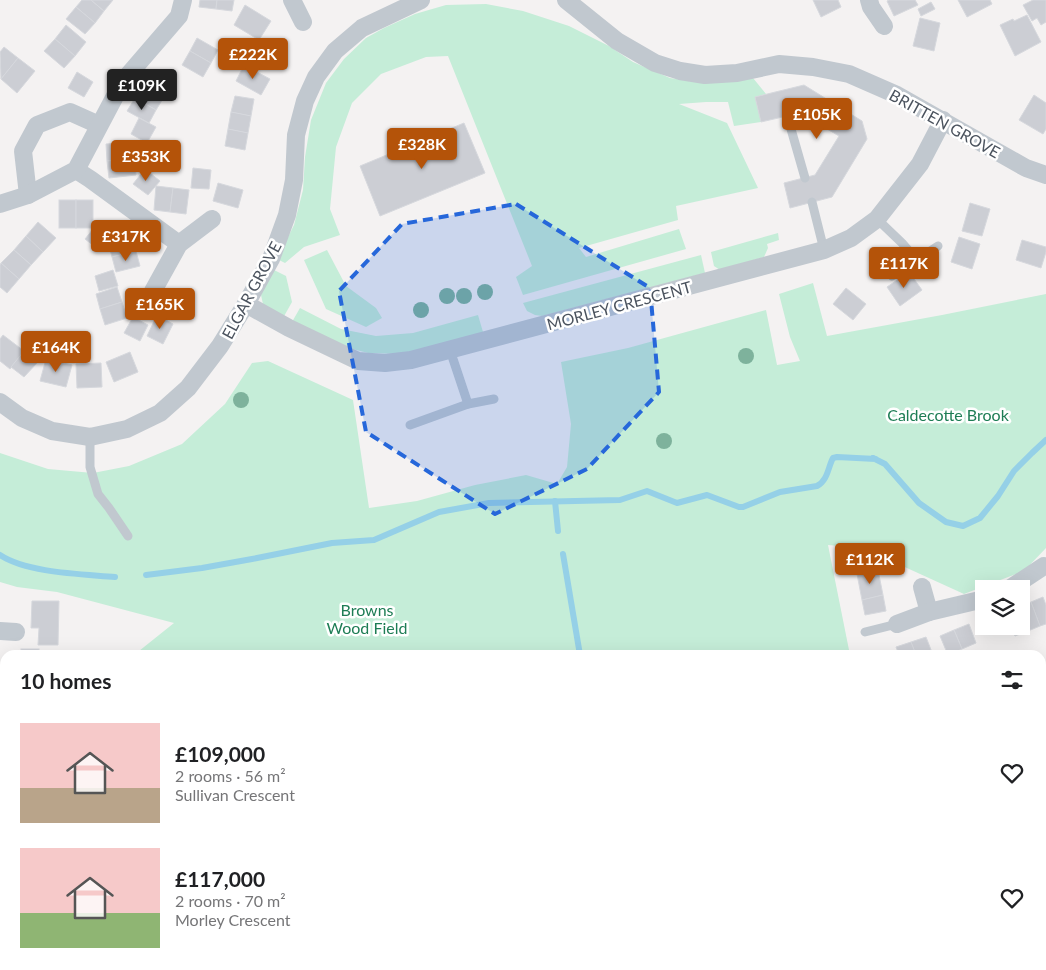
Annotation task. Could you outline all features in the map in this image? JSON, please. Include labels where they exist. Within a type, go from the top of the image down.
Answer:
[{"type":"street","points":[[0,204],[28,195],[76,170],[123,81],[178,16],[184,0]]},
{"type":"street","points":[[292,0],[303,22]]},
{"type":"street","name":"ELGAR GROVE","points":[[0,402],[22,418],[52,431],[90,437],[127,429],[160,414],[188,388],[215,353],[246,304],[270,259],[287,215],[294,180],[296,135],[305,101],[316,77],[335,51],[362,28],[421,0]]},
{"type":"street","name":"BRITTEN GROVE","points":[[566,0],[617,41],[655,63],[680,71],[705,75],[738,73],[779,64],[813,67],[849,74],[897,95],[1026,168],[1046,174]]},
{"type":"street","points":[[869,0],[884,26]]},
{"type":"street","points":[[28,195],[23,151],[37,125],[70,112],[99,125]]},
{"type":"street","name":"MORLEY CRESCENT","points":[[246,304],[289,328],[358,361],[385,363],[411,360],[450,350],[824,250],[850,238],[877,219],[920,164],[943,120]]},
{"type":"street","points":[[76,170],[179,244]]},
{"type":"street","points":[[147,308],[152,291],[179,244],[212,219]]},
{"type":"street","points":[[1023,580],[1045,566]]},
{"type":"street","points":[[922,587],[929,612]]},
{"type":"street","points":[[897,624],[929,612],[975,601]]},
{"type":"lane","points":[[791,129],[805,178]]},
{"type":"lane","points":[[812,202],[824,250]]},
{"type":"lane","points":[[877,219],[916,259]]},
{"type":"lane","points":[[892,276],[938,246]]},
{"type":"lane","points":[[450,350],[468,404]]},
{"type":"lane","points":[[410,425],[468,404],[494,399]]},
{"type":"lane","points":[[90,437],[90,468],[98,494],[128,536]]},
{"type":"lane","points":[[866,632],[897,624]]},
{"type":"highlighted area","points":[[516,204],[650,288],[659,392],[587,469],[495,514],[366,432],[339,291],[402,224]]},
{"type":"green space","points":[[486,4],[523,11],[569,26],[609,46],[633,62],[670,78],[695,82],[753,78],[766,94],[755,97],[761,122],[734,126],[728,102],[679,104],[727,123],[758,188],[676,206],[678,220],[579,248],[586,257],[679,229],[686,249],[523,295],[516,277],[532,266],[448,56],[426,57],[381,74],[352,103],[336,147],[330,209],[340,235],[304,247],[285,263],[277,259],[294,225],[303,190],[305,157],[311,120],[326,83],[344,59],[366,38],[415,14],[446,5]]},
{"type":"green space","points":[[778,233],[779,240],[767,244],[768,248],[764,257],[720,270],[714,266],[711,252]]},
{"type":"green space","points":[[327,250],[346,286],[376,308],[382,318],[366,327],[326,309],[304,260]]},
{"type":"green space","points":[[701,255],[705,273],[542,316],[527,311],[523,303]]},
{"type":"green space","points":[[272,269],[286,276],[292,302],[283,318],[263,304],[261,295]]},
{"type":"green space","points":[[813,283],[827,336],[1046,294],[1046,548],[1024,571],[1001,580],[975,580],[975,590],[964,594],[863,548],[828,545],[849,650],[140,650],[174,623],[57,592],[17,587],[0,582],[0,453],[48,469],[93,473],[129,466],[182,444],[225,404],[252,363],[268,361],[353,400],[369,508],[417,501],[475,485],[526,475],[557,484],[567,467],[571,424],[561,362],[628,348],[766,310],[777,365],[800,361],[790,337],[779,294]]},
{"type":"green space","points":[[300,308],[341,329],[376,336],[413,333],[478,315],[483,332],[400,354],[368,353],[337,345],[292,322]]},
{"type":"building","points":[[82,0],[91,0],[104,11],[95,23],[76,7]]},
{"type":"building","points":[[91,0],[113,0],[104,11]]},
{"type":"building","points":[[200,0],[217,0],[216,9],[199,7]]},
{"type":"building","points":[[217,0],[234,0],[232,11],[216,9]]},
{"type":"building","points":[[813,0],[838,0],[841,7],[821,17]]},
{"type":"building","points":[[915,0],[918,5],[894,16],[887,1]]},
{"type":"building","points":[[958,0],[990,0],[992,4],[967,17]]},
{"type":"building","points":[[1033,0],[1046,0],[1046,22],[1041,25],[1037,18],[1032,21],[1023,5]]},
{"type":"building","points":[[931,2],[935,9],[921,16],[918,9]]},
{"type":"building","points":[[245,5],[271,21],[259,40],[234,25]]},
{"type":"building","points":[[76,7],[95,23],[85,34],[66,19]]},
{"type":"building","points":[[1027,15],[1041,42],[1015,56],[1000,25]]},
{"type":"building","points":[[920,18],[940,23],[934,51],[913,46]]},
{"type":"building","points":[[66,25],[86,42],[75,56],[55,39]]},
{"type":"building","points":[[197,38],[218,50],[211,63],[190,51]]},
{"type":"building","points":[[55,39],[75,56],[64,68],[44,51]]},
{"type":"building","points":[[4,47],[18,58],[1,79],[0,52]]},
{"type":"building","points":[[190,51],[211,63],[203,77],[182,65]]},
{"type":"building","points":[[18,58],[35,71],[17,93],[1,79]]},
{"type":"building","points":[[244,65],[270,79],[261,95],[236,81]]},
{"type":"building","points":[[77,72],[93,82],[84,97],[68,88]]},
{"type":"building","points":[[149,72],[171,84],[164,97],[142,85]]},
{"type":"building","points":[[142,85],[164,97],[156,110],[135,98]]},
{"type":"building","points":[[804,85],[862,121],[867,139],[832,197],[790,208],[784,183],[815,175],[839,136],[800,113],[761,122],[755,97]]},
{"type":"building","points":[[1034,95],[1046,103],[1046,129],[1043,134],[1019,120]]},
{"type":"building","points":[[235,96],[254,99],[251,116],[231,112]]},
{"type":"building","points":[[135,98],[156,110],[149,123],[127,111]]},
{"type":"building","points":[[231,112],[251,116],[248,133],[228,129]]},
{"type":"building","points":[[139,118],[156,127],[147,143],[131,134]]},
{"type":"building","points":[[464,123],[485,173],[380,216],[360,166]]},
{"type":"building","points":[[228,129],[248,133],[245,150],[225,146]]},
{"type":"building","points":[[133,142],[135,158],[107,161],[106,144]]},
{"type":"building","points":[[135,158],[136,175],[109,178],[107,161]]},
{"type":"building","points":[[193,168],[211,170],[209,189],[191,188]]},
{"type":"building","points":[[145,169],[160,181],[148,195],[133,184]]},
{"type":"building","points":[[218,183],[243,190],[238,208],[213,201]]},
{"type":"building","points":[[156,186],[173,188],[170,212],[154,210]]},
{"type":"building","points":[[173,188],[189,190],[186,214],[170,212]]},
{"type":"building","points":[[59,200],[76,200],[76,228],[59,228]]},
{"type":"building","points":[[76,200],[93,200],[93,228],[76,228]]},
{"type":"building","points":[[970,203],[990,209],[982,236],[962,231]]},
{"type":"building","points":[[38,222],[56,238],[43,252],[26,236]]},
{"type":"building","points":[[97,224],[111,235],[99,250],[85,239]]},
{"type":"building","points":[[132,235],[136,251],[112,257],[108,242]]},
{"type":"building","points":[[26,236],[43,252],[31,265],[14,250]]},
{"type":"building","points":[[959,237],[980,244],[972,269],[951,262]]},
{"type":"building","points":[[1022,240],[1046,247],[1041,268],[1016,260]]},
{"type":"building","points":[[14,250],[31,265],[19,279],[1,263]]},
{"type":"building","points":[[136,251],[140,266],[116,272],[112,257]]},
{"type":"building","points":[[1,263],[19,279],[7,293],[0,287]]},
{"type":"building","points":[[113,270],[118,286],[99,291],[95,276]]},
{"type":"building","points":[[909,272],[922,290],[900,306],[887,287]]},
{"type":"building","points":[[117,287],[122,302],[100,309],[96,294]]},
{"type":"building","points":[[846,288],[866,304],[853,320],[833,304]]},
{"type":"building","points":[[122,302],[127,318],[105,325],[100,309]]},
{"type":"building","points":[[157,315],[173,324],[163,344],[147,336]]},
{"type":"building","points":[[133,317],[148,325],[140,341],[124,333]]},
{"type":"building","points":[[3,335],[24,351],[10,369],[0,361],[0,339]]},
{"type":"building","points":[[24,351],[37,363],[24,377],[11,367]]},
{"type":"building","points":[[130,352],[138,372],[114,382],[106,362]]},
{"type":"building","points":[[46,359],[72,365],[66,387],[40,381]]},
{"type":"building","points":[[101,363],[102,387],[77,388],[76,364]]},
{"type":"building","points":[[878,570],[883,595],[862,600],[857,574]]},
{"type":"building","points":[[883,595],[886,611],[865,615],[862,600]]},
{"type":"building","points":[[1043,597],[1046,605],[1046,624],[1040,626],[1031,602]]},
{"type":"building","points":[[32,601],[59,601],[58,645],[38,645],[39,628],[31,628]]},
{"type":"building","points":[[1030,602],[1040,626],[1030,630]]},
{"type":"building","points":[[969,624],[976,643],[962,649],[954,630]]},
{"type":"building","points":[[954,630],[962,649],[946,650],[940,636]]},
{"type":"building","points":[[926,637],[931,650],[914,650],[911,642]]},
{"type":"building","points":[[911,642],[914,650],[897,650],[896,647]]},
{"type":"building","points":[[21,649],[39,649],[39,650]]},
{"type":"waterway","points":[[146,575],[202,568],[332,543],[374,540],[439,512],[489,503],[620,500],[647,491],[677,503],[707,495],[743,507],[780,492],[817,486],[826,477],[833,458],[837,457],[876,459],[873,458],[885,464],[919,503],[946,522],[963,526],[980,518],[998,496],[1014,471],[1046,440]]},
{"type":"waterway","points":[[555,501],[558,531]]},
{"type":"waterway","points":[[563,554],[579,650]]},
{"type":"waterway","points":[[0,555],[25,566],[40,569],[115,577]]},
{"type":"park label","name":"Caldecotte Brook","points":[[948,414]]},
{"type":"park label","name":"Browns Wood Field","points":[[367,618]]}]
